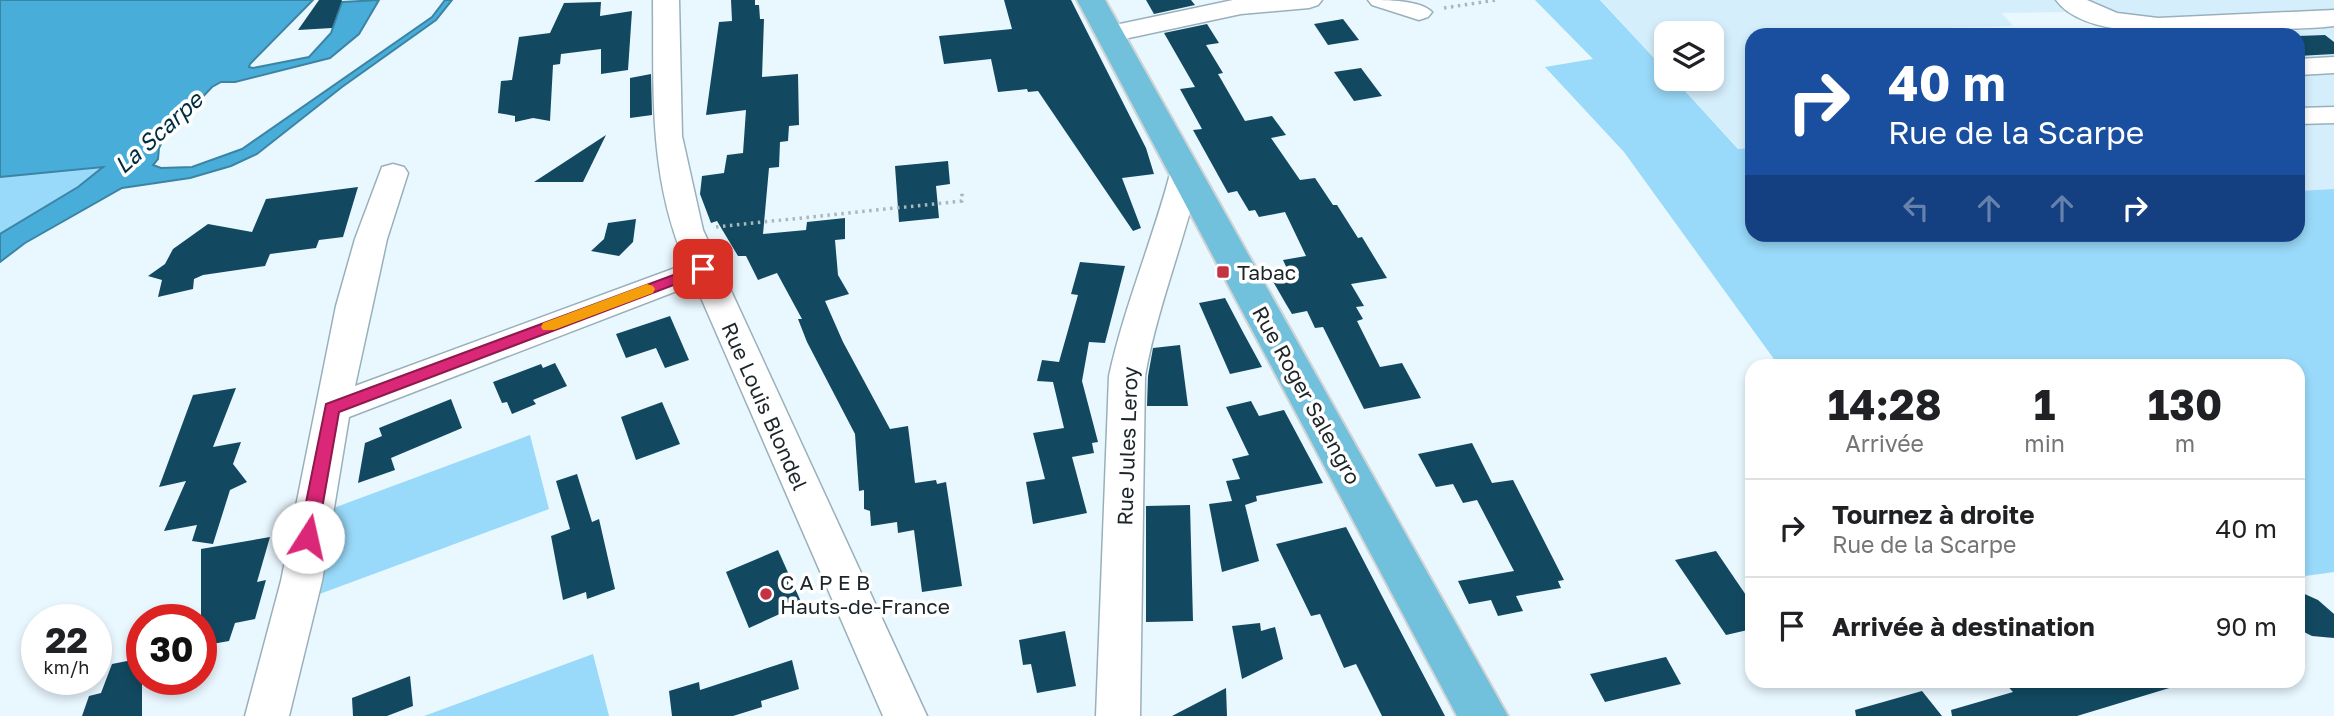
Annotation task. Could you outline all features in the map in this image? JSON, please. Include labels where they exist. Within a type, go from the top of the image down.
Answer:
[{"type":"main road","name":"Rue Roger Salengro","points":[[1091,0],[1483,716]]},
{"type":"street","name":"Rue Louis Blondel","points":[[666,0],[668,136],[687,230],[905,716]]},
{"type":"street","points":[[1110,34],[1241,6],[1309,0]]},
{"type":"street","points":[[1381,0],[1419,12]]},
{"type":"street","points":[[2069,0],[2105,18],[2146,26],[2334,18]]},
{"type":"street","points":[[2305,67],[2334,65]]},
{"type":"street","points":[[2305,116],[2334,115]]},
{"type":"street","points":[[267,716],[298,602],[332,409],[375,220],[393,173]]},
{"type":"street","name":"Rue Jules Leroy","points":[[1118,716],[1127,376],[1133,346],[1173,223],[1185,174]]},
{"type":"street","points":[[1173,223],[1199,227],[1213,224]]},
{"type":"street","points":[[332,409],[703,269]]},
{"type":"path","points":[[1419,12],[1496,0]]},
{"type":"path","points":[[687,230],[962,201],[962,190]]},
{"type":"shaded area","points":[[1535,0],[1600,0],[1654,58],[1654,91],[1685,91],[1738,149],[1745,148],[1745,242],[2305,242],[2305,191],[2334,189],[2334,572],[2305,576],[2305,359],[1774,359],[1624,152],[1545,67],[1593,59]]},
{"type":"shaded area","points":[[1601,0],[2334,0],[2334,189],[2305,191],[2305,28],[2127,28],[2070,12],[2002,13],[2013,26],[1745,28],[1745,149],[1739,149],[1685,91],[1724,91],[1724,21],[1654,21],[1654,58]]},
{"type":"shaded area","points":[[104,167],[78,187],[0,234],[0,176]]},
{"type":"shaded area","points":[[530,435],[549,509],[298,602],[312,516]]},
{"type":"shaded area","points":[[593,654],[609,716],[424,716]]},
{"type":"water","name":"La Scarpe","points":[[0,0],[313,0],[250,64],[249,67],[253,68],[309,57],[331,33],[342,2],[379,0],[359,34],[330,58],[235,82],[221,82],[212,87],[164,138],[158,159],[153,165],[161,168],[192,167],[242,149],[432,17],[445,0],[452,0],[436,20],[342,87],[257,154],[231,166],[190,178],[122,188],[25,243],[0,262],[0,234],[78,187],[103,167],[0,177]]},
{"type":"building","points":[[319,0],[342,0],[332,28],[298,30]]},
{"type":"building","points":[[731,0],[755,0],[755,5],[759,5],[760,19],[764,19],[762,77],[798,74],[799,125],[789,126],[788,141],[780,142],[779,167],[769,168],[763,234],[806,230],[807,222],[845,218],[845,239],[835,240],[838,275],[849,294],[825,301],[843,342],[890,429],[908,426],[915,483],[936,480],[937,484],[946,482],[962,586],[922,592],[914,530],[898,533],[897,522],[871,526],[870,511],[864,509],[864,490],[859,491],[855,434],[807,342],[798,319],[802,319],[777,273],[758,280],[746,256],[738,256],[717,221],[711,223],[700,194],[702,176],[724,173],[727,155],[743,153],[746,110],[706,115],[719,22],[732,21]]},
{"type":"building","points":[[1004,0],[1071,0],[1146,148],[1154,174],[1122,178],[1141,228],[1133,231],[1038,91],[1028,92],[1027,89],[998,92],[991,59],[944,64],[939,36],[1012,29]]},
{"type":"building","points":[[1146,0],[1191,0],[1195,5],[1154,14]]},
{"type":"building","points":[[601,2],[600,16],[632,11],[628,70],[601,74],[601,49],[561,54],[560,64],[553,65],[550,121],[533,118],[515,122],[515,116],[498,113],[501,81],[512,80],[519,37],[550,33],[564,3]]},
{"type":"building","points":[[1343,19],[1359,40],[1328,45],[1314,24]]},
{"type":"building","points":[[1207,24],[1219,43],[1206,45],[1223,73],[1218,74],[1245,121],[1272,116],[1286,135],[1271,138],[1300,180],[1315,178],[1333,205],[1337,205],[1358,238],[1362,237],[1387,278],[1351,284],[1364,306],[1356,307],[1363,319],[1357,321],[1380,367],[1402,363],[1421,398],[1364,409],[1323,327],[1315,328],[1307,311],[1292,314],[1271,278],[1290,275],[1283,260],[1306,256],[1285,212],[1259,217],[1255,210],[1249,211],[1237,191],[1228,193],[1193,130],[1202,129],[1180,89],[1195,87],[1164,33]]},
{"type":"building","points":[[2325,35],[2334,42],[2334,54],[2305,56],[2305,36]]},
{"type":"building","points":[[1361,68],[1382,96],[1354,101],[1334,72]]},
{"type":"building","points":[[651,74],[652,115],[630,118],[630,78]]},
{"type":"building","points":[[606,135],[583,182],[534,182]]},
{"type":"building","points":[[948,161],[950,184],[936,186],[939,218],[899,222],[895,166]]},
{"type":"building","points":[[358,187],[343,237],[319,240],[316,248],[270,254],[265,266],[203,275],[194,279],[193,289],[158,297],[162,280],[148,276],[165,264],[173,249],[208,224],[252,232],[266,199]]},
{"type":"building","points":[[636,219],[633,242],[619,256],[591,251],[604,239],[608,223]]},
{"type":"building","points":[[1080,262],[1125,266],[1105,343],[1089,342],[1082,381],[1098,442],[1092,443],[1094,453],[1072,457],[1087,513],[1033,524],[1026,482],[1045,479],[1033,433],[1064,428],[1053,382],[1037,381],[1042,360],[1059,362],[1078,295],[1071,294]]},
{"type":"building","points":[[1225,298],[1262,367],[1230,374],[1199,303]]},
{"type":"building","points":[[670,316],[689,360],[665,368],[656,348],[626,358],[616,334]]},
{"type":"building","points":[[1180,345],[1188,406],[1147,406],[1153,348]]},
{"type":"building","points":[[555,363],[567,386],[533,400],[536,404],[512,414],[507,402],[502,403],[493,382],[541,364],[543,368]]},
{"type":"building","points":[[236,388],[213,447],[241,442],[233,464],[247,482],[230,490],[213,544],[192,541],[197,525],[164,531],[186,481],[159,487],[193,395]]},
{"type":"building","points":[[451,399],[462,428],[391,458],[395,470],[358,483],[365,443],[382,436],[379,428]]},
{"type":"building","points":[[1251,401],[1259,416],[1284,410],[1323,483],[1256,496],[1257,501],[1245,505],[1259,561],[1222,572],[1209,504],[1232,501],[1226,481],[1240,479],[1232,459],[1249,455],[1226,407]]},
{"type":"building","points":[[662,402],[680,444],[636,460],[621,417]]},
{"type":"building","points":[[1472,443],[1492,483],[1513,480],[1564,580],[1558,581],[1561,588],[1516,596],[1523,611],[1498,616],[1491,600],[1469,604],[1458,581],[1514,571],[1477,500],[1463,503],[1453,484],[1436,487],[1418,454]]},
{"type":"building","points":[[577,474],[592,522],[599,519],[615,589],[587,599],[586,592],[563,600],[551,536],[570,529],[556,481]]},
{"type":"building","points":[[1190,505],[1193,621],[1146,622],[1146,506]]},
{"type":"building","points":[[1346,527],[1445,716],[1382,716],[1356,664],[1344,668],[1320,614],[1311,616],[1276,544]]},
{"type":"building","points":[[270,537],[257,582],[266,580],[255,619],[235,623],[229,641],[217,643],[217,604],[201,604],[201,549]]},
{"type":"building","name":"C A P E B Hauts-de-France","points":[[778,550],[802,604],[749,628],[726,572]]},
{"type":"building","points":[[1716,551],[1745,594],[1745,631],[1726,635],[1675,560]]},
{"type":"building","points":[[2305,594],[2318,600],[2334,614],[2334,638],[2312,636],[2305,632]]},
{"type":"building","points":[[1260,623],[1261,631],[1275,627],[1283,659],[1242,679],[1232,626]]},
{"type":"building","points":[[1065,631],[1076,686],[1037,693],[1031,664],[1023,665],[1019,640]]},
{"type":"building","points":[[1666,657],[1681,684],[1605,702],[1590,674]]},
{"type":"building","points":[[792,660],[799,689],[761,701],[762,707],[733,716],[672,716],[669,691],[699,682],[700,690]]},
{"type":"building","points":[[126,661],[126,695],[142,695],[142,716],[82,716],[89,696],[112,695],[112,664]]},
{"type":"building","points":[[410,676],[413,706],[387,716],[353,716],[352,698]]},
{"type":"building","points":[[1226,688],[1227,716],[1172,716]]},
{"type":"building","points":[[2009,688],[2169,688],[2077,716],[1952,716],[1951,710],[2013,692]]},
{"type":"building","points":[[1922,691],[1942,716],[1856,716],[1855,710]]},
{"type":"slow traffic","points":[[549,327],[647,289]]},
{"type":"place","name":"Tabac","points":[[1223,272]]},
{"type":"place","name":"C A P E B Hauts-de-France","points":[[766,594]]},
{"type":"route","points":[[308,537],[332,409],[703,269]]}]
